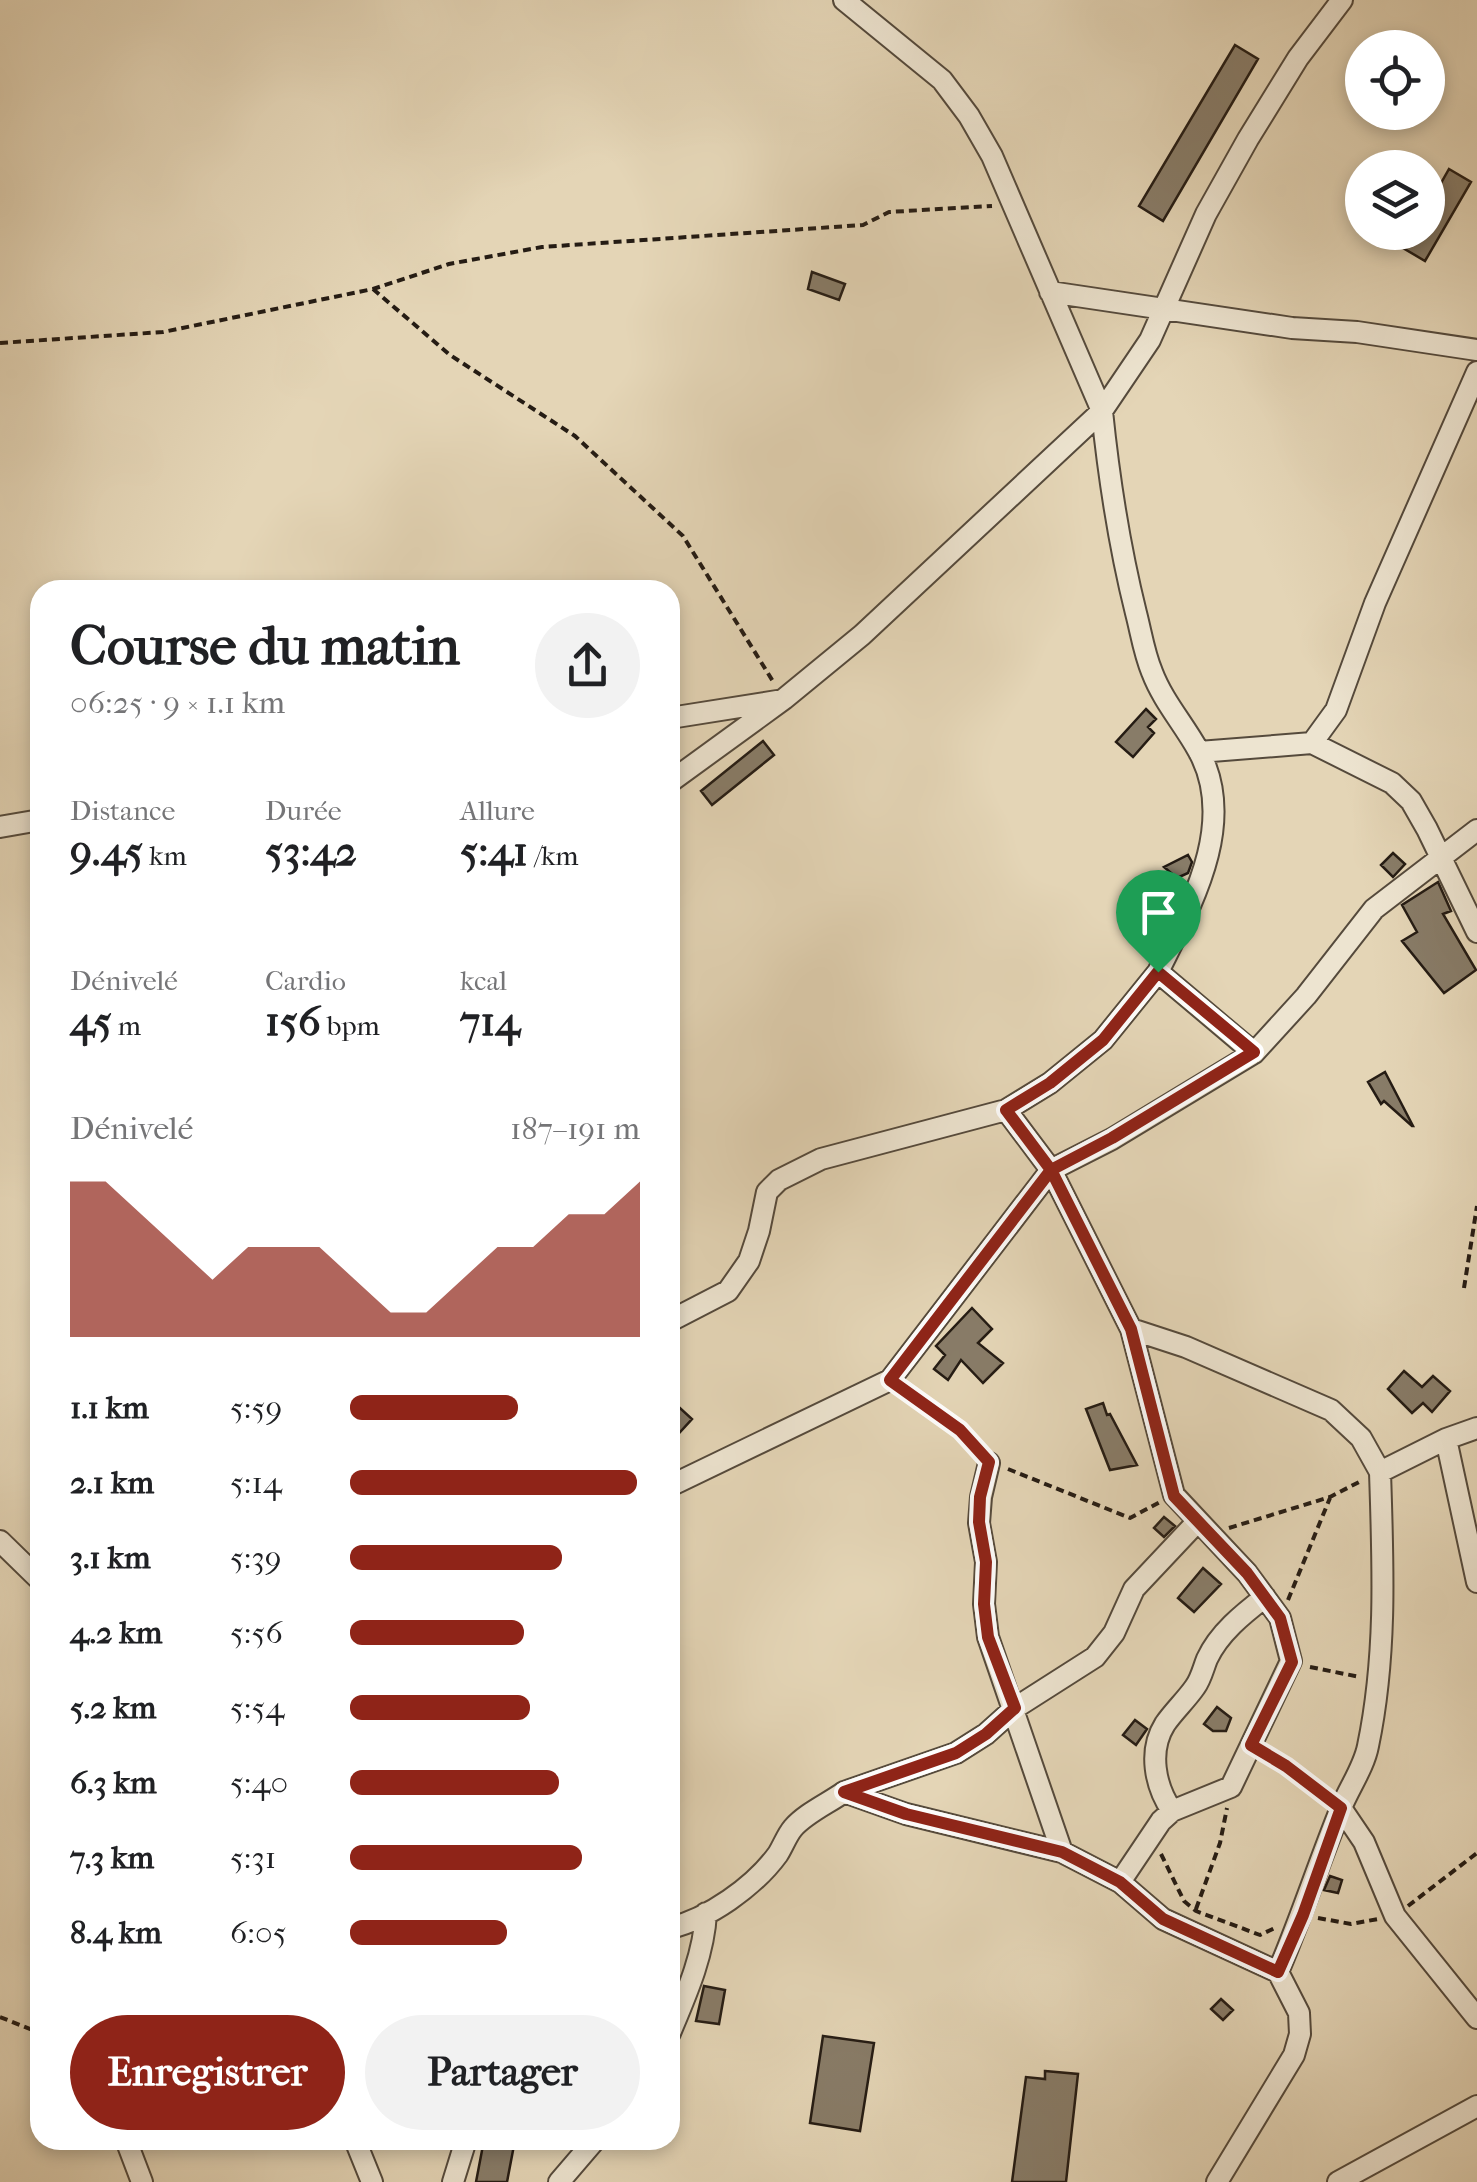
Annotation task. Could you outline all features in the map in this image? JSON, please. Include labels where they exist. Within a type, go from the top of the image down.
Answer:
[{"type":"street","points":[[680,1316],[728,1290],[749,1261],[760,1231],[767,1192],[779,1180],[821,1159],[1006,1110],[1050,1083],[1103,1040],[1158,972],[1200,886],[1210,848],[1214,805],[1199,752],[1171,712],[1151,670],[1117,537],[1102,410],[992,156],[970,116],[942,80],[844,0]]},
{"type":"street","points":[[680,775],[784,700],[938,567],[1102,410],[1133,369],[1206,214],[1248,139],[1298,58],[1342,0]]},
{"type":"street","points":[[1050,292],[1292,328],[1357,332],[1477,350]]},
{"type":"street","points":[[1312,743],[1336,710],[1382,585],[1477,372]]},
{"type":"street","points":[[680,716],[784,700]]},
{"type":"street","points":[[1199,752],[1312,743],[1392,783],[1411,801],[1477,932]]},
{"type":"street","points":[[0,827],[30,822]]},
{"type":"street","points":[[680,1481],[890,1380],[1051,1170],[1254,1052],[1306,996],[1374,910],[1477,830]]},
{"type":"street","points":[[1158,972],[1254,1052]]},
{"type":"street","points":[[1006,1110],[1051,1170],[1131,1329],[1174,1496],[1280,1618],[1292,1662],[1231,1788],[1172,1812],[1120,1882]]},
{"type":"street","points":[[1131,1329],[1186,1347],[1331,1410],[1362,1438],[1380,1472],[1384,1602],[1379,1681],[1368,1751],[1341,1808],[1278,1972]]},
{"type":"street","points":[[1380,1472],[1477,1428]]},
{"type":"street","points":[[1446,1439],[1477,1582]]},
{"type":"street","points":[[989,1462],[980,1497],[979,1522],[986,1562],[984,1604],[988,1637],[1062,1852]]},
{"type":"street","points":[[680,1926],[706,1913],[765,1868],[794,1827],[844,1792],[956,1753],[986,1734],[1015,1708],[1095,1657],[1114,1633],[1134,1589],[1204,1528]]},
{"type":"street","points":[[0,1541],[30,1570]]},
{"type":"street","points":[[1172,1812],[1161,1795],[1157,1775],[1156,1746],[1164,1725],[1196,1686],[1223,1635],[1265,1597]]},
{"type":"street","points":[[844,1792],[906,1814],[1062,1852],[1120,1882],[1163,1919],[1278,1972],[1299,2013],[1300,2034],[1294,2055],[1217,2182]]},
{"type":"street","points":[[1341,1808],[1364,1842],[1395,1916],[1477,2018]]},
{"type":"street","points":[[680,2011],[705,1933],[706,1913]]},
{"type":"street","points":[[1338,2182],[1476,2107]]},
{"type":"street","points":[[130,2150],[142,2182]]},
{"type":"street","points":[[358,2150],[372,2182]]},
{"type":"street","points":[[452,2182],[463,2150]]},
{"type":"street","points":[[559,2182],[586,2150]]},
{"type":"path","points":[[0,343],[163,332],[373,289],[449,264],[542,247],[863,226],[889,212],[1012,204]]},
{"type":"path","points":[[373,289],[450,355],[574,436],[683,536],[784,700]]},
{"type":"path","points":[[1464,1288],[1477,1206]]},
{"type":"path","points":[[890,1380],[960,1430],[989,1462],[1130,1518],[1174,1496]]},
{"type":"path","points":[[1204,1528],[1330,1497],[1380,1472]]},
{"type":"path","points":[[1280,1618],[1330,1497]]},
{"type":"path","points":[[1292,1662],[1379,1681]]},
{"type":"path","points":[[1251,1745],[1341,1808]]},
{"type":"path","points":[[1190,1933],[1220,1843],[1231,1788]]},
{"type":"path","points":[[1152,1836],[1184,1901],[1196,1911],[1260,1935],[1303,1915]]},
{"type":"path","points":[[0,2017],[30,2029]]},
{"type":"building","points":[[1235,45],[1258,59],[1163,221],[1139,206]]},
{"type":"building","points":[[1449,169],[1471,182],[1445,227],[1445,176]]},
{"type":"building","points":[[1406,250],[1431,250],[1425,261]]},
{"type":"building","points":[[812,272],[845,284],[839,300],[808,289]]},
{"type":"building","points":[[1146,709],[1156,719],[1148,727],[1154,733],[1133,757],[1116,742]]},
{"type":"building","points":[[763,741],[774,755],[712,805],[701,791]]},
{"type":"building","points":[[1393,853],[1405,864],[1393,877],[1381,865]]},
{"type":"building","points":[[1188,855],[1192,862],[1188,873],[1177,878],[1164,867]]},
{"type":"building","points":[[1438,882],[1451,911],[1443,914],[1476,970],[1444,993],[1402,941],[1417,932],[1402,905]]},
{"type":"building","points":[[1385,1072],[1413,1126],[1384,1101],[1381,1104],[1368,1082]]},
{"type":"building","points":[[972,1308],[992,1329],[978,1343],[1003,1363],[983,1383],[961,1360],[948,1380],[934,1369],[945,1355],[936,1346]]},
{"type":"building","points":[[1404,1371],[1422,1387],[1433,1376],[1450,1391],[1432,1412],[1423,1403],[1412,1413],[1388,1389]]},
{"type":"building","points":[[1103,1403],[1137,1465],[1110,1470],[1086,1409]]},
{"type":"building","points":[[680,1408],[692,1419],[680,1432]]},
{"type":"building","points":[[1164,1517],[1175,1526],[1164,1537],[1154,1528]]},
{"type":"building","points":[[1203,1568],[1221,1584],[1194,1612],[1178,1598]]},
{"type":"building","points":[[1217,1707],[1231,1718],[1226,1731],[1213,1731],[1204,1724]]},
{"type":"building","points":[[1135,1720],[1147,1729],[1136,1745],[1123,1735]]},
{"type":"building","points":[[1330,1876],[1342,1880],[1338,1893],[1324,1890]]},
{"type":"building","points":[[704,1986],[725,1990],[719,2024],[696,2021]]},
{"type":"building","points":[[1221,1999],[1233,2010],[1223,2020],[1211,2009]]},
{"type":"building","points":[[823,2036],[874,2043],[860,2131],[810,2123]]},
{"type":"building","points":[[1045,2071],[1078,2074],[1066,2182],[1012,2182],[1026,2077],[1045,2079]]},
{"type":"building","points":[[482,2150],[513,2150],[507,2182],[476,2182]]},
{"type":"route","points":[[1158,972],[1103,1040],[1050,1083],[1006,1110],[1051,1170],[890,1380],[960,1430],[989,1462],[980,1497],[979,1522],[986,1562],[984,1604],[988,1637],[1015,1708],[986,1734],[956,1753],[844,1792],[906,1814],[1062,1852],[1120,1882],[1163,1919],[1278,1972],[1341,1808],[1251,1745],[1292,1662],[1280,1618],[1247,1573],[1174,1496],[1131,1329],[1051,1170],[1254,1052],[1158,972]]}]
